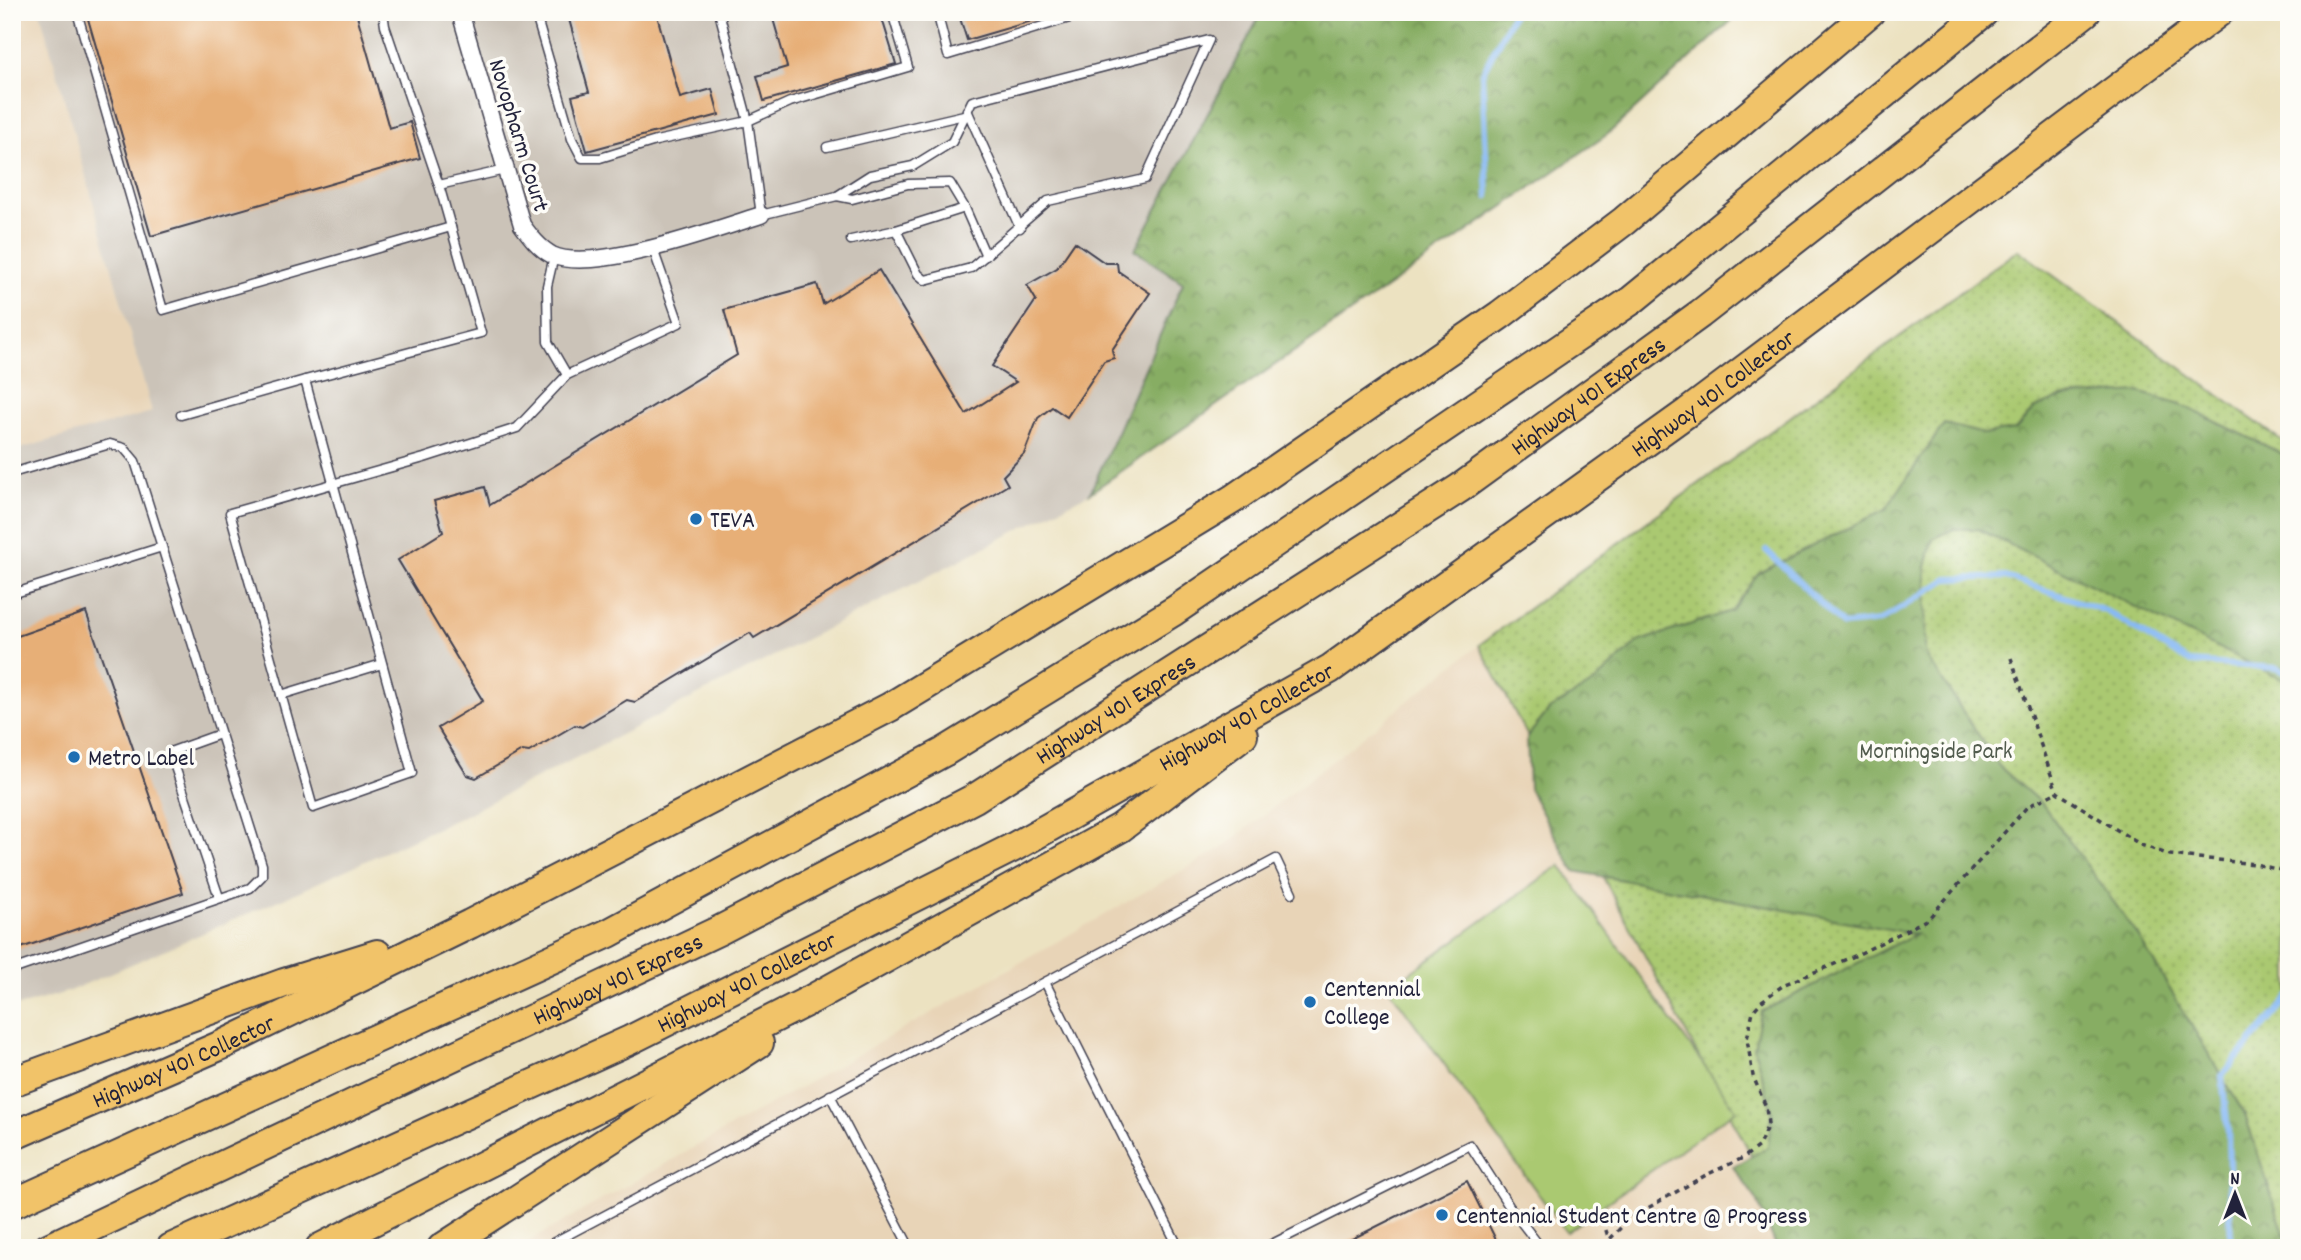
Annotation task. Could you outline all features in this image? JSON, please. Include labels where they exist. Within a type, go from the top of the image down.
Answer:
[{"type":"highway","name":"Highway 401 Collector","points":[[12,1136],[224,1044],[470,924],[890,707],[1233,499],[1500,315],[1624,221],[1870,12]]},
{"type":"highway","name":"Highway 401 Express","points":[[12,1204],[609,933],[944,752],[1174,611],[1632,300],[1984,12]]},
{"type":"highway","name":"Highway 401 Collector","points":[[171,1248],[630,1040],[1012,848],[1330,669],[1688,412],[2219,12]]},
{"type":"highway","name":"Highway 401 Express","points":[[48,1248],[720,930],[975,798],[1460,488],[1700,314],[2084,16]]},
{"type":"highway","points":[[320,1248],[812,999],[1120,828],[1330,669]]},
{"type":"highway","points":[[12,1082],[284,983],[470,924]]},
{"type":"highway","points":[[442,1248],[753,1048],[812,999]]},
{"type":"street","name":"Novopharm Court","points":[[460,12],[522,225],[536,243],[554,256]]},
{"type":"street","points":[[554,256],[601,260],[629,251],[653,249],[761,215]]},
{"type":"lane","points":[[77,12],[163,310],[451,227]]},
{"type":"lane","points":[[181,415],[481,333],[439,185],[383,12]]},
{"type":"lane","points":[[535,12],[572,139],[582,158],[600,158],[748,121],[790,102],[908,67],[892,12]]},
{"type":"lane","points":[[719,12],[748,121],[761,215],[837,196],[870,175],[913,166],[952,142],[972,101],[1209,40],[1145,179],[1048,201],[971,268],[925,280],[918,274],[896,230]]},
{"type":"lane","points":[[937,12],[948,55],[1089,12]]},
{"type":"lane","points":[[827,147],[965,112]]},
{"type":"lane","points":[[965,112],[1020,228]]},
{"type":"lane","points":[[439,185],[505,170]]},
{"type":"lane","points":[[837,196],[852,199],[908,184],[950,183],[965,208],[986,256]]},
{"type":"lane","points":[[851,240],[896,230],[965,208]]},
{"type":"lane","points":[[305,380],[333,484],[412,774],[313,808],[230,513],[333,484],[517,428],[566,374],[679,323],[653,249]]},
{"type":"lane","points":[[554,256],[547,286],[548,342],[566,374]]},
{"type":"lane","points":[[12,473],[110,444],[124,448],[135,461],[262,865],[262,876],[250,888],[12,970]]},
{"type":"lane","points":[[12,594],[162,547]]},
{"type":"lane","points":[[281,695],[382,664]]},
{"type":"lane","points":[[219,897],[170,751],[220,734]]},
{"type":"lane","points":[[543,1248],[1276,859],[1292,893]]},
{"type":"lane","points":[[1045,982],[1180,1248]]},
{"type":"lane","points":[[830,1095],[910,1248]]},
{"type":"lane","points":[[1264,1248],[1470,1145],[1509,1206],[1541,1248]]},
{"type":"path","points":[[2011,658],[2057,792],[2141,845],[2170,855],[2255,864],[2289,872]]},
{"type":"path","points":[[1609,1240],[1630,1218],[1706,1175],[1743,1158],[1759,1146],[1768,1124],[1747,1039],[1753,1011],[1785,984],[1857,955],[1928,919],[2027,807],[2057,792]]},
{"type":"path","points":[[1600,1211],[1610,1248]]},
{"type":"shaded area","points":[[12,12],[40,12],[152,413],[12,451]]},
{"type":"shaded area","points":[[40,12],[1262,12],[1135,249],[1183,282],[1090,493],[461,817],[291,895],[67,992],[12,1008],[12,451],[152,412]]},
{"type":"shaded area","name":"Centennial College","points":[[1479,645],[1801,1248],[517,1248],[1222,848]]},
{"type":"green space","points":[[1262,12],[1741,12],[1608,134],[1090,493],[1183,283],[1135,250]]},
{"type":"green space","name":"Morningside Park","points":[[2018,250],[2289,446],[2289,1248],[1801,1248],[1479,645]]},
{"type":"green space","points":[[2139,392],[2186,407],[2289,457],[2289,683],[1978,529],[1954,529],[1933,539],[1926,567],[1925,654],[1999,766],[2043,805],[2137,934],[2245,1115],[2289,1248],[1777,1248],[1757,1200],[1733,1167],[1768,1147],[1772,1112],[1754,1048],[1761,1012],[1915,934],[1574,871],[1529,789],[1527,737],[1549,710],[1595,682],[1638,642],[1731,611],[1759,573],[1886,509],[1944,424],[1984,434],[2015,430],[2035,408],[2062,397]]},
{"type":"green space","points":[[1560,865],[1736,1110],[1566,1232],[1389,988]]},
{"type":"building","points":[[86,12],[356,12],[389,128],[410,122],[420,158],[151,236]]},
{"type":"building","points":[[567,12],[656,12],[680,98],[712,89],[719,115],[587,151],[572,96],[589,92]]},
{"type":"building","points":[[771,12],[880,12],[896,64],[764,101],[757,76],[787,67]]},
{"type":"building","points":[[958,12],[1046,12],[1046,17],[967,40]]},
{"type":"building","name":"TEVA","points":[[1075,242],[1105,263],[1117,263],[1118,271],[1150,293],[1112,350],[1114,358],[1104,361],[1067,417],[1052,407],[1038,418],[1024,454],[1003,476],[1008,485],[754,638],[750,633],[635,702],[627,700],[582,727],[575,725],[476,778],[467,775],[438,728],[483,701],[398,560],[443,532],[434,501],[485,487],[490,505],[737,355],[724,310],[817,284],[823,304],[879,270],[966,414],[1016,382],[992,366],[1036,300],[1027,285],[1057,268]]},
{"type":"building","name":"Metro Label","points":[[86,612],[183,893],[12,951],[12,638]]},
{"type":"building","name":"Centennial Student Centre @ Progress","points":[[1467,1181],[1500,1248],[1334,1248]]},
{"type":"waterway","points":[[1488,196],[1482,74],[1514,12]]},
{"type":"waterway","points":[[1766,550],[1843,625],[1880,621],[1947,579],[2006,577],[2106,611],[2189,662],[2277,668],[2289,674]]},
{"type":"waterway","points":[[2231,1248],[2228,1131],[2222,1076],[2289,997]]},
{"type":"place","name":"TEVA","points":[[696,519]]},
{"type":"place","name":"Metro Label","points":[[74,757]]},
{"type":"place","name":"Centennial College","points":[[1310,1002]]},
{"type":"place","name":"Centennial Student Centre @ Progress","points":[[1442,1215]]}]
